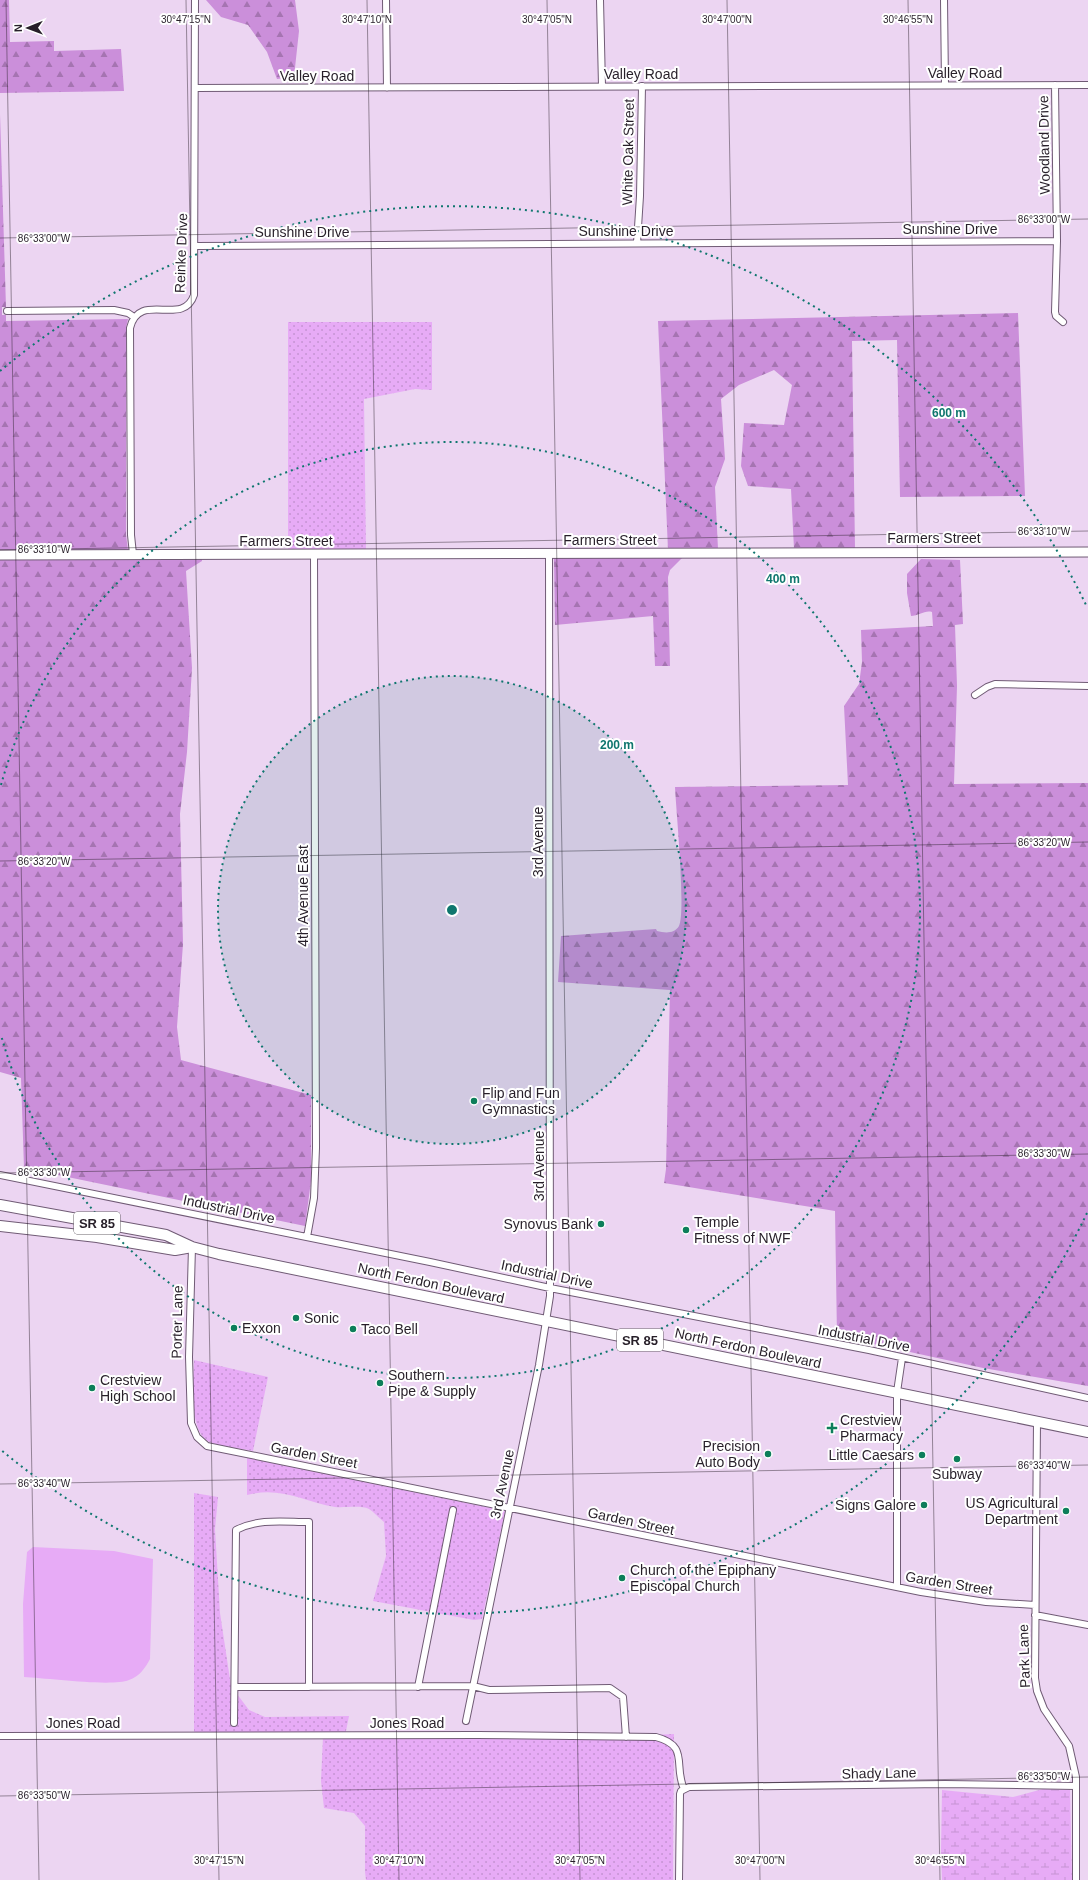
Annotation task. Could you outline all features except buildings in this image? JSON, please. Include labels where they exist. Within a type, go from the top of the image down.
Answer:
[{"type":"main road","name":"North Ferdon Boulevard","points":[[0,1205],[166,1235],[192,1247],[1088,1432]]},
{"type":"main road","name":"North Ferdon Boulevard","points":[[0,1226],[97,1237],[175,1250],[192,1247]]},
{"type":"street","name":"Reinke Drive","points":[[134,317],[141,311],[146,310],[181,309],[192,302],[194,294],[195,0]]},
{"type":"street","points":[[386,0],[387,88]]},
{"type":"street","points":[[600,0],[602,86]]},
{"type":"street","points":[[944,0],[945,85]]},
{"type":"street","name":"Woodland Drive","points":[[1055,85],[1057,241],[1055,312],[1056,316],[1063,322]]},
{"type":"street","name":"Valley Road","points":[[195,88],[1088,85]]},
{"type":"street","name":"White Oak Street","points":[[637,243],[640,196],[642,86]]},
{"type":"street","name":"Sunshine Drive","points":[[195,246],[1057,241]]},
{"type":"street","points":[[7,311],[114,310],[128,313],[134,317],[130,328],[131,535],[133,554]]},
{"type":"street","name":"Farmers Street","points":[[0,555],[1088,552]]},
{"type":"street","name":"3rd Avenue","points":[[466,1721],[540,1365],[547,1321],[550,1288],[550,554]]},
{"type":"street","name":"4th Avenue East","points":[[307,1237],[314,1198],[316,1148],[314,555]]},
{"type":"street","points":[[975,695],[987,687],[995,684],[1088,686]]},
{"type":"street","name":"Industrial Drive","points":[[0,1175],[550,1288],[902,1358],[1088,1398]]},
{"type":"street","name":"Porter Lane","points":[[192,1247],[189,1356],[190,1423],[200,1441],[207,1446],[224,1449]]},
{"type":"street","points":[[897,1587],[897,1392],[902,1358]]},
{"type":"street","name":"Park Lane","points":[[1036,1421],[1034,1671],[1037,1691],[1044,1709],[1069,1746],[1074,1764],[1076,1786],[1076,1880]]},
{"type":"street","name":"Garden Street","points":[[224,1449],[897,1587],[965,1600],[1035,1605]]},
{"type":"street","points":[[418,1687],[453,1510]]},
{"type":"street","points":[[234,1724],[236,1687],[236,1530],[257,1521],[309,1522],[309,1687]]},
{"type":"street","points":[[1035,1614],[1088,1626]]},
{"type":"street","points":[[236,1687],[473,1686],[489,1690],[610,1688],[622,1697],[626,1737]]},
{"type":"street","name":"Jones Road","points":[[0,1736],[293,1734],[656,1737],[672,1744],[679,1754],[680,1779],[684,1789],[680,1794],[679,1880]]},
{"type":"street","name":"Shady Lane","points":[[684,1789],[688,1786],[945,1784],[1076,1786]]},
{"type":"green space","points":[[0,0],[9,0],[10,42],[54,41],[54,51],[121,49],[124,91],[0,93]]},
{"type":"green space","points":[[206,0],[295,0],[299,31],[294,77],[277,79],[267,52],[248,25],[221,17]]},
{"type":"green space","points":[[0,114],[6,307],[2,307],[2,315],[6,315],[6,321],[128,319],[126,328],[126,535],[128,550],[0,551]]},
{"type":"green space","points":[[1018,313],[1025,496],[900,497],[897,340],[852,341],[855,549],[794,549],[791,489],[748,486],[741,466],[744,423],[784,425],[792,385],[774,370],[739,385],[721,399],[725,459],[715,487],[718,549],[668,550],[658,321]]},
{"type":"green space","points":[[288,322],[432,322],[432,390],[415,389],[364,399],[366,551],[288,551]]},
{"type":"green space","points":[[683,557],[670,570],[668,577],[670,666],[655,666],[653,616],[555,625],[554,558]]},
{"type":"green space","points":[[0,559],[202,559],[202,561],[186,571],[192,668],[187,752],[180,814],[183,944],[177,1027],[181,1060],[311,1095],[311,1181],[305,1226],[24,1168],[21,1078],[0,1072]]},
{"type":"green space","points":[[921,559],[960,560],[963,624],[955,625],[957,686],[954,784],[1088,783],[1088,1386],[983,1368],[837,1336],[835,1211],[664,1183],[666,1169],[670,990],[558,982],[561,936],[656,929],[657,931],[669,932],[677,929],[679,926],[681,917],[681,882],[675,787],[848,785],[844,706],[859,684],[862,662],[861,630],[933,626],[932,612],[911,616],[907,593],[907,574]]},
{"type":"green space","points":[[194,1360],[268,1377],[253,1451],[215,1444],[203,1437],[198,1429],[195,1418],[193,1393]]},
{"type":"green space","points":[[247,1458],[505,1511],[482,1619],[474,1620],[373,1601],[386,1556],[384,1522],[371,1510],[366,1508],[335,1507],[271,1492],[247,1495]]},
{"type":"green space","points":[[194,1493],[218,1497],[215,1529],[220,1613],[231,1686],[249,1710],[265,1717],[349,1716],[345,1736],[634,1736],[674,1734],[673,1880],[366,1880],[365,1826],[354,1813],[324,1808],[321,1781],[323,1737],[194,1736]]},
{"type":"green space","points":[[33,1547],[114,1551],[153,1559],[150,1659],[139,1674],[133,1679],[109,1683],[24,1677],[23,1604],[27,1552]]},
{"type":"green space","points":[[1043,1789],[1070,1790],[1072,1880],[942,1880],[942,1790],[1013,1797]]},
{"type":"place","name":"Flip and Fun Gymnastics","points":[[474,1101]]},
{"type":"place","name":"Synovus Bank","points":[[601,1224]]},
{"type":"place","name":"Temple Fitness of NWF","points":[[686,1230]]},
{"type":"place","name":"Sonic","points":[[296,1318]]},
{"type":"place","name":"Exxon","points":[[234,1328]]},
{"type":"place","name":"Taco Bell","points":[[353,1329]]},
{"type":"place","name":"Southern Pipe & Supply","points":[[380,1383]]},
{"type":"place","name":"Crestview High School","points":[[92,1388]]},
{"type":"place","name":"Crestview Pharmacy","points":[[832,1428]]},
{"type":"place","name":"Precision Auto Body","points":[[768,1454]]},
{"type":"place","name":"Little Caesars","points":[[922,1455]]},
{"type":"place","name":"Subway","points":[[957,1459]]},
{"type":"place","name":"Signs Galore","points":[[924,1505]]},
{"type":"place","name":"US Agricultural Department","points":[[1066,1511]]},
{"type":"place","name":"Church of the Epiphany Episcopal Church","points":[[622,1578]]}]
